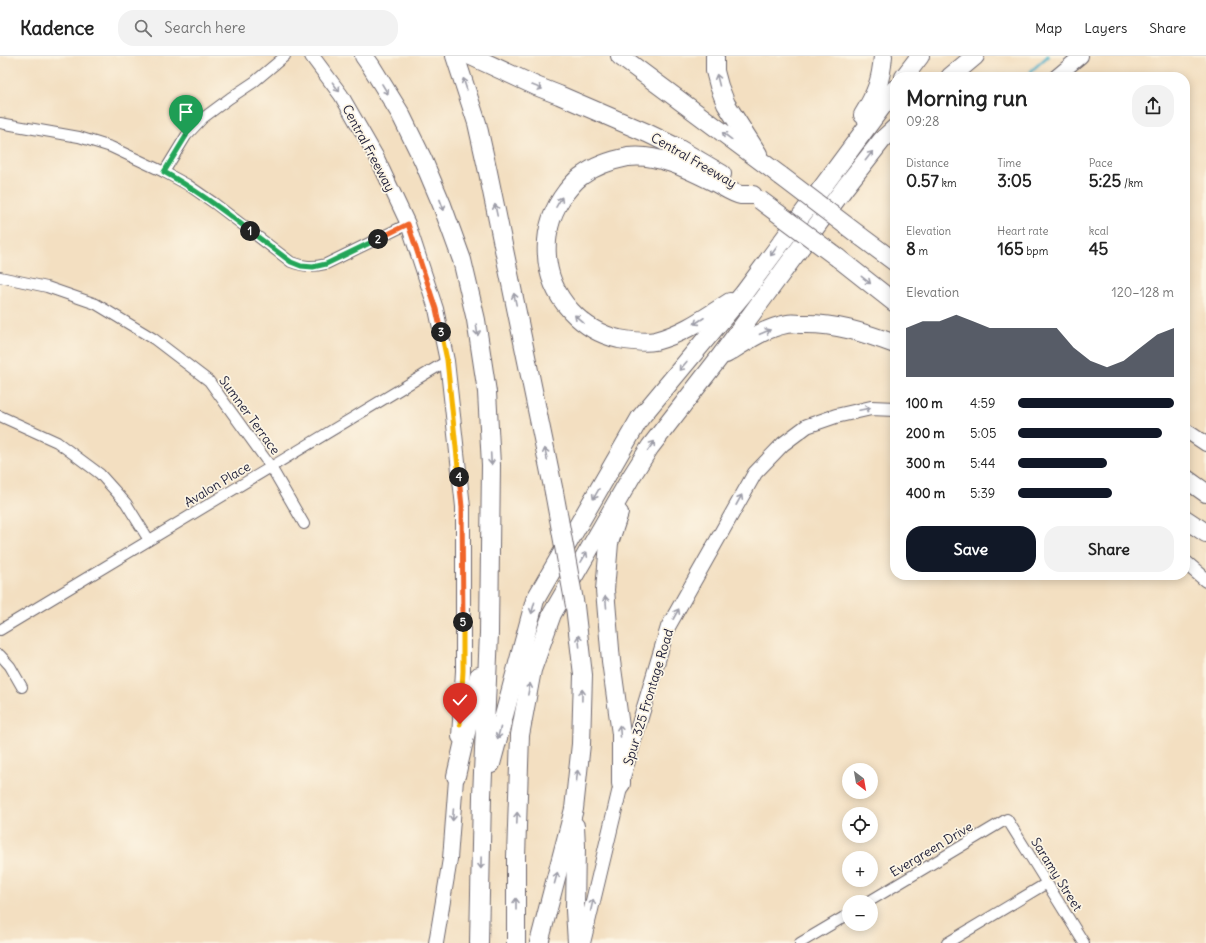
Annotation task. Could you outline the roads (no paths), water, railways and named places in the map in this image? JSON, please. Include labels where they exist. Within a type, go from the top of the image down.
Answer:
[{"type":"highway","points":[[364,56],[400,113],[440,199],[462,260],[476,320],[487,392],[491,465],[489,633],[482,796],[479,943]]},
{"type":"highway","points":[[456,56],[479,130],[554,492],[575,606],[583,675],[581,744],[574,809],[539,943]]},
{"type":"highway","name":"Central Freeway","points":[[471,56],[676,147],[723,174],[757,197],[890,299]]},
{"type":"highway","points":[[620,56],[890,258]]},
{"type":"highway","points":[[715,56],[715,71],[726,104],[764,163]]},
{"type":"highway","points":[[839,164],[842,151],[875,95],[882,72],[882,56]]},
{"type":"highway","points":[[908,72],[920,56]]},
{"type":"highway","points":[[482,796],[535,600],[640,418],[744,293],[890,96]]},
{"type":"highway","points":[[516,943],[516,857],[520,735],[532,670],[552,614],[631,477],[650,447],[850,180],[882,140],[890,133]]},
{"type":"highway","points":[[744,293],[673,336],[654,341],[632,342],[613,338],[594,331],[578,319],[564,304],[550,277],[546,258],[546,240],[554,212],[572,184],[583,174],[612,161],[629,157],[647,157],[675,163],[740,195],[757,197]]},
{"type":"highway","points":[[718,358],[756,336],[787,324],[825,324],[868,334],[890,342]]},
{"type":"highway","points":[[621,784],[621,734],[611,662],[605,590],[609,543],[631,477]]},
{"type":"highway","points":[[1190,482],[1206,493]]},
{"type":"highway","points":[[1190,522],[1206,533]]},
{"type":"highway","points":[[456,776],[489,633]]},
{"type":"highway","points":[[574,809],[576,846],[575,910],[577,943]]},
{"type":"main road","name":"Central Freeway","points":[[312,56],[341,95],[376,156],[408,224],[436,309],[447,360]]},
{"type":"main road","points":[[1062,72],[1081,56]]},
{"type":"main road","points":[[436,943],[450,859],[463,671],[462,507],[447,360]]},
{"type":"main road","name":"Spur 325 Frontage Road","points":[[584,943],[621,784],[668,627],[755,473],[783,444],[807,426],[836,416],[871,408],[890,409]]},
{"type":"main road","points":[[1190,433],[1206,444]]},
{"type":"main road","points":[[1190,566],[1206,580]]},
{"type":"street","points":[[164,172],[186,136],[203,118],[254,82],[285,56]]},
{"type":"street","points":[[0,123],[78,137],[111,147],[164,172],[188,185],[291,262],[301,266],[313,267],[326,264],[408,224]]},
{"type":"street","name":"Sumner Terrace","points":[[0,277],[47,287],[96,304],[154,339],[209,381],[271,467],[304,524]]},
{"type":"street","name":"Avalon Place","points":[[0,630],[447,360]]},
{"type":"street","points":[[0,416],[57,442],[100,474],[126,503],[149,540]]},
{"type":"street","points":[[0,656],[10,666],[22,687]]},
{"type":"street","name":"Saramy Street","points":[[1007,819],[1084,943]]},
{"type":"street","name":"Evergreen Drive","points":[[878,896],[1007,819]]},
{"type":"street","points":[[947,943],[1047,883]]},
{"type":"street","points":[[800,943],[842,918]]},
{"type":"waterway","points":[[1030,72],[1048,56]]}]
